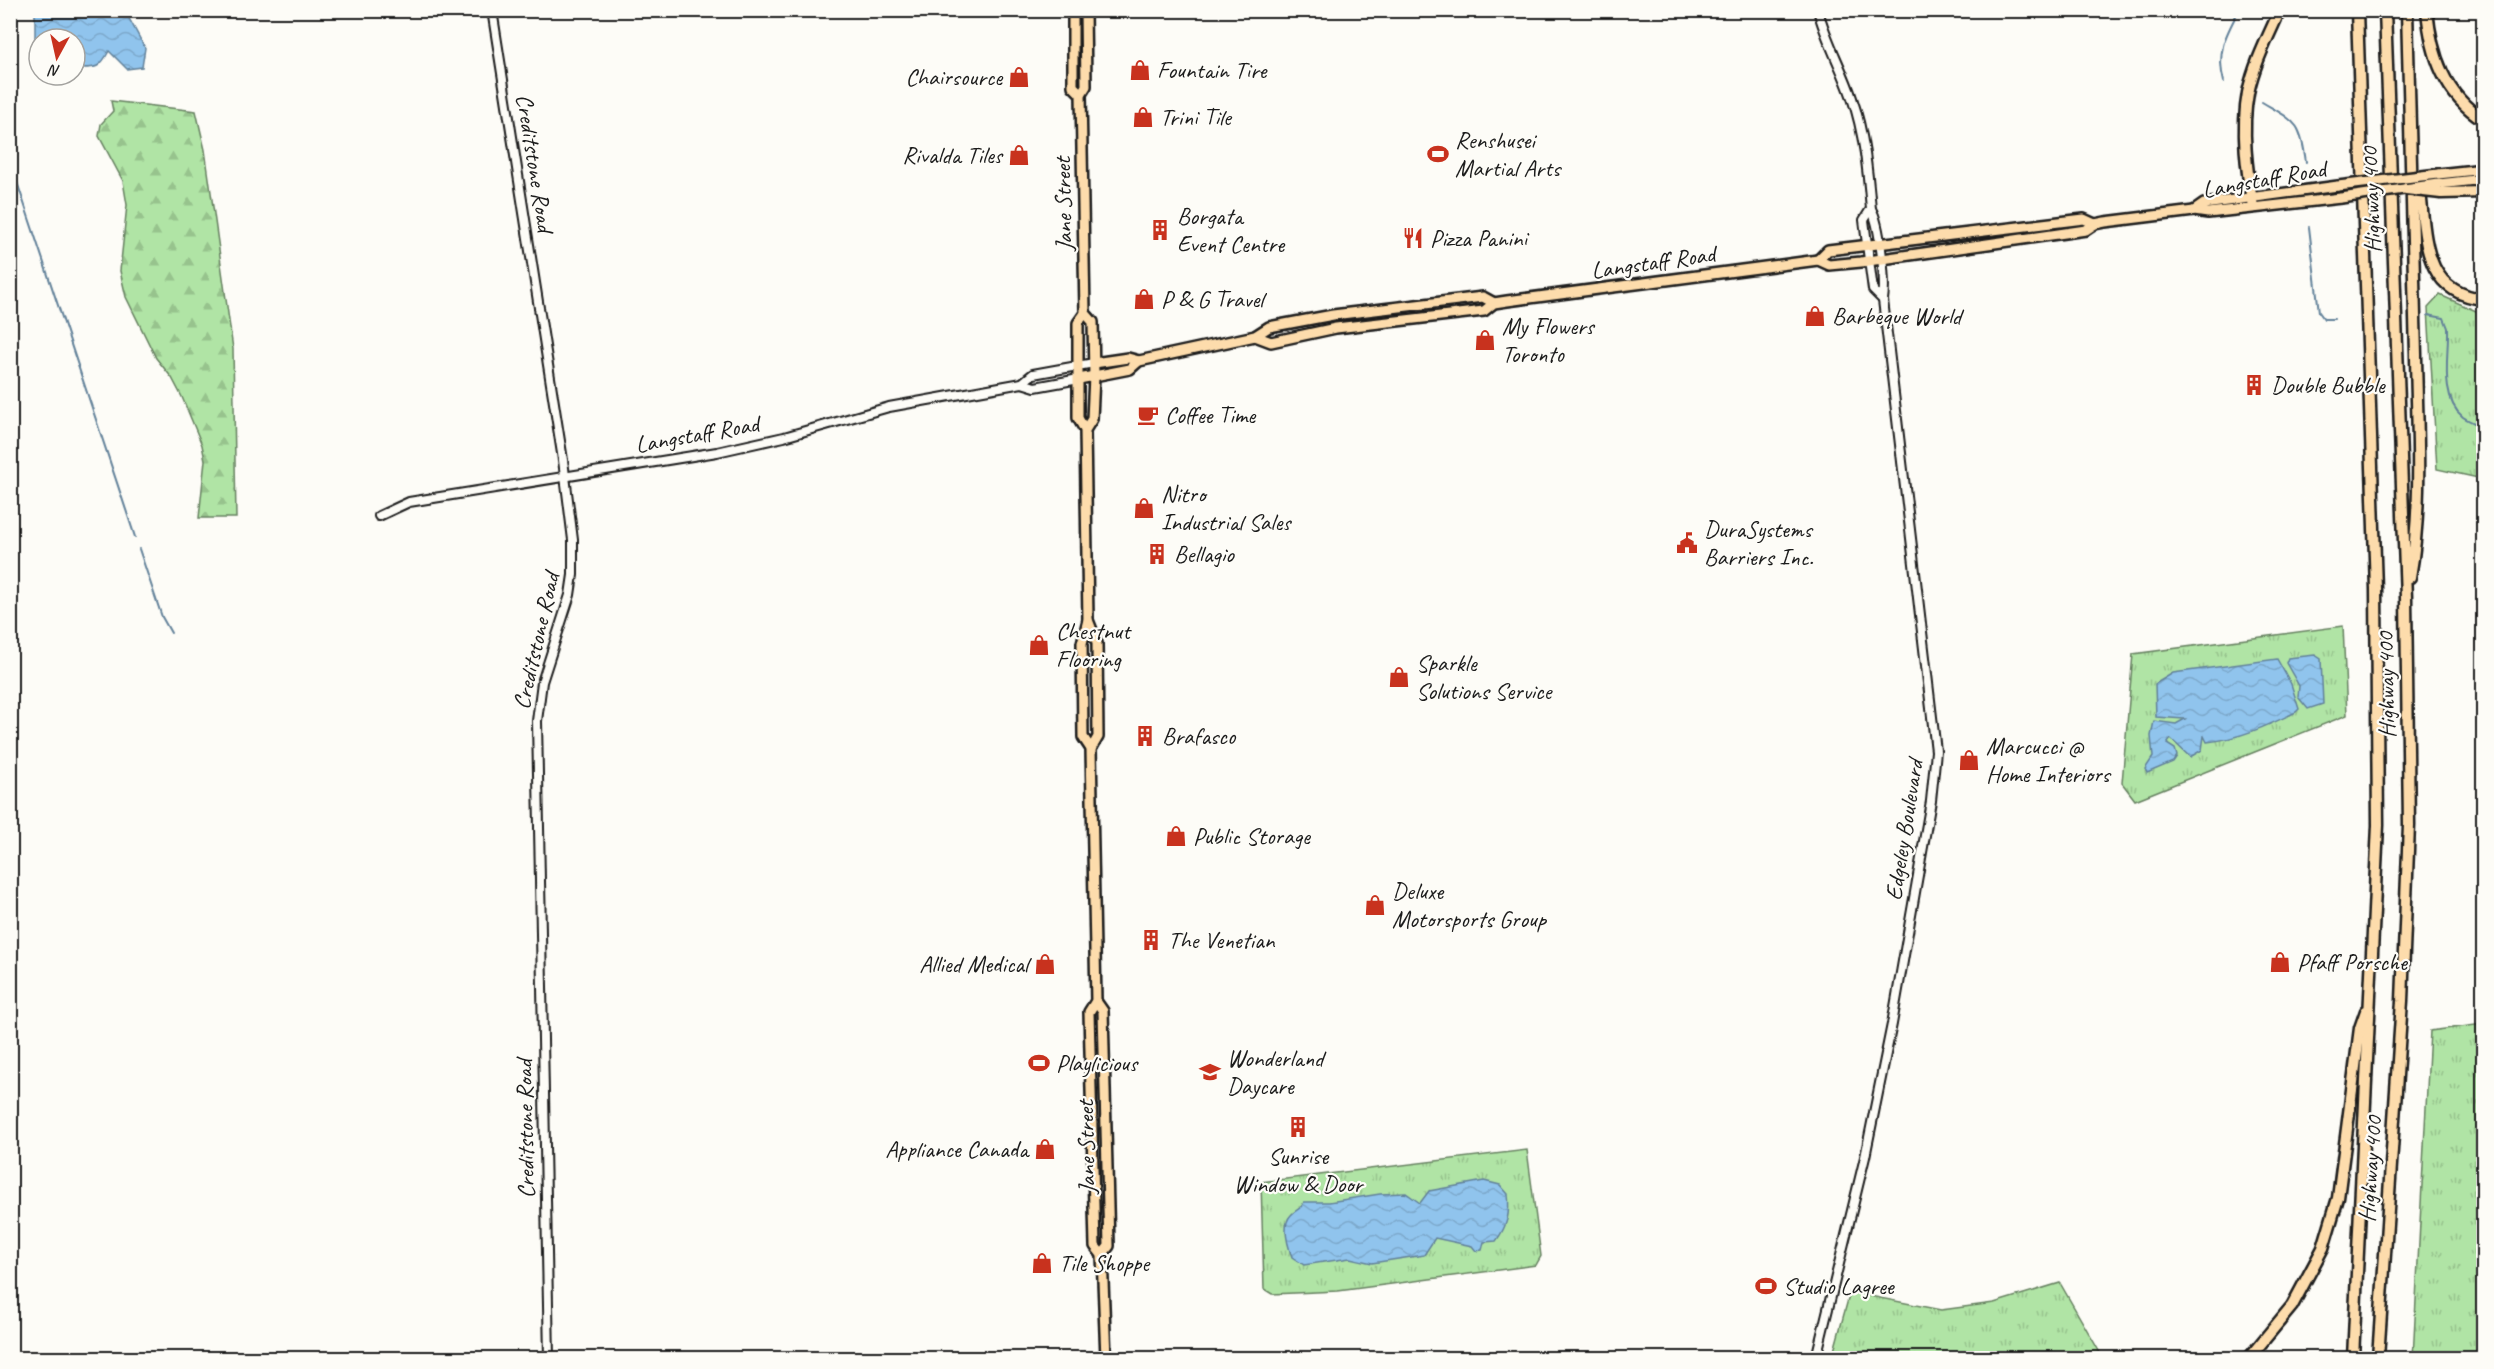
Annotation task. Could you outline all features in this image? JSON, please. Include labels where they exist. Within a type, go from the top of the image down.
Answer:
[{"type":"highway","points":[[2252,203],[2247,157],[2246,106],[2256,69],[2280,10]]},
{"type":"highway","name":"Highway 400","points":[[2353,1359],[2378,825],[2376,600],[2357,10]]},
{"type":"highway","name":"Highway 400","points":[[2378,1359],[2407,914],[2409,825],[2406,598],[2385,10]]},
{"type":"highway","points":[[2406,598],[2416,544],[2417,473],[2407,10]]},
{"type":"highway","points":[[2427,10],[2439,69],[2454,93],[2484,120]]},
{"type":"highway","points":[[2412,166],[2419,181],[2432,266],[2444,284],[2456,293],[2484,299]]},
{"type":"highway","points":[[2406,189],[2440,183],[2484,192]]},
{"type":"highway","points":[[2249,1359],[2292,1306],[2323,1248],[2338,1198],[2361,1028],[2371,993]]},
{"type":"main road","name":"Jane Street","points":[[1073,10],[1074,87],[1081,94]]},
{"type":"main road","name":"Jane Street","points":[[1085,10],[1086,86],[1081,94],[1085,313],[1078,323],[1078,418],[1085,430],[1088,620],[1083,643],[1083,737],[1091,749]]},
{"type":"main road","name":"Langstaff Road","points":[[2440,183],[2484,169]]},
{"type":"main road","name":"Langstaff Road","points":[[2252,203],[2338,186],[2440,183],[2484,179]]},
{"type":"main road","name":"Langstaff Road","points":[[1255,336],[1271,342],[1336,328],[1484,311],[1494,303],[1818,260],[1829,265],[2086,230],[2095,224],[2194,211],[2204,204],[2341,198],[2406,189]]},
{"type":"main road","name":"Langstaff Road","points":[[1818,260],[1828,250],[1867,244],[2084,219],[2095,224]]},
{"type":"main road","name":"Langstaff Road","points":[[1094,363],[1128,358],[1139,361],[1255,336],[1269,327],[1333,315],[1483,297],[1494,303]]},
{"type":"main road","name":"Jane Street","points":[[1085,313],[1093,322],[1094,363],[1092,419],[1085,430]]},
{"type":"main road","name":"Langstaff Road","points":[[1079,379],[1130,369],[1139,361]]},
{"type":"main road","name":"Jane Street","points":[[1088,620],[1097,643],[1098,737],[1091,749],[1095,1001],[1089,1012],[1093,1193],[1095,1246],[1102,1255],[1106,1359]]},
{"type":"main road","name":"Jane Street","points":[[1095,1001],[1103,1011],[1109,1246],[1102,1255]]},
{"type":"street","name":"Creditstone Road","points":[[492,10],[573,540],[573,575],[560,630],[542,682],[537,721],[549,1359]]},
{"type":"street","name":"Edgeley Boulevard","points":[[1816,1359],[1865,1157],[1892,1023],[1931,801],[1936,751],[1883,300],[1885,288],[1876,217],[1870,209],[1857,116],[1852,97],[1822,28],[1818,10]]},
{"type":"street","name":"Edgeley Boulevard","points":[[1870,209],[1863,220],[1873,290],[1883,300]]},
{"type":"street","name":"Langstaff Road","points":[[1022,383],[1033,374],[1094,363]]},
{"type":"street","name":"Langstaff Road","points":[[379,516],[409,502],[717,452],[784,437],[889,407],[1022,383],[1035,387],[1079,379]]},
{"type":"green space","points":[[111,101],[196,111],[205,150],[233,349],[236,518],[199,518],[205,460],[202,445],[182,397],[172,378],[156,358],[126,297],[120,271],[127,205],[123,181],[99,136],[101,124],[113,111]]},
{"type":"green space","points":[[2440,295],[2483,314],[2483,479],[2437,469],[2428,308]]},
{"type":"green space","points":[[2343,626],[2347,715],[2135,800],[2122,783],[2133,654]]},
{"type":"green space","points":[[2483,1024],[2483,1358],[2413,1358],[2430,1031]]},
{"type":"green space","points":[[1527,1150],[1541,1256],[1536,1265],[1338,1291],[1272,1294],[1264,1289],[1261,1182]]},
{"type":"green space","points":[[2060,1283],[2103,1358],[1832,1358],[1850,1292],[1941,1310],[1994,1303]]},
{"type":"water","points":[[35,11],[125,11],[145,48],[142,67],[127,69],[109,51],[99,65],[87,68],[87,27],[35,27]]},
{"type":"water","points":[[2315,655],[2321,659],[2323,704],[2308,709],[2298,697],[2299,686],[2286,663],[2288,658]]},
{"type":"water","points":[[2277,659],[2291,684],[2299,709],[2296,712],[2242,735],[2207,742],[2204,736],[2202,750],[2190,757],[2171,739],[2167,744],[2175,749],[2177,756],[2173,762],[2147,773],[2145,769],[2153,757],[2151,736],[2154,721],[2176,724],[2185,719],[2156,717],[2155,684],[2173,673]]},
{"type":"water","points":[[1484,1181],[1500,1185],[1508,1194],[1509,1207],[1506,1224],[1500,1235],[1496,1241],[1484,1242],[1482,1250],[1476,1251],[1472,1246],[1435,1238],[1424,1255],[1372,1263],[1350,1258],[1304,1265],[1292,1257],[1286,1236],[1286,1224],[1291,1215],[1304,1202],[1329,1202],[1380,1194],[1406,1193],[1420,1203],[1429,1191]]},
{"type":"waterway","points":[[2224,82],[2221,62],[2223,45],[2239,10]]},
{"type":"waterway","points":[[10,82],[13,170],[135,537]]},
{"type":"waterway","points":[[2262,102],[2295,124],[2302,138],[2306,162]]},
{"type":"waterway","points":[[2309,227],[2319,312],[2324,319],[2334,319]]},
{"type":"waterway","points":[[2428,315],[2444,318],[2448,328],[2447,376],[2451,399],[2463,417],[2484,429]]},
{"type":"waterway","points":[[139,549],[162,617],[171,633]]},
{"type":"place","name":"Fountain Tire","points":[[1140,70]]},
{"type":"place","name":"Chairsource","points":[[1019,77]]},
{"type":"place","name":"Trini Tile","points":[[1143,117]]},
{"type":"place","name":"Renshusei Martial Arts","points":[[1438,154]]},
{"type":"place","name":"Rivalda Tiles","points":[[1019,155]]},
{"type":"place","name":"Borgata Event Centre","points":[[1160,230]]},
{"type":"place","name":"Pizza Panini","points":[[1413,238]]},
{"type":"place","name":"P & G Travel","points":[[1144,299]]},
{"type":"place","name":"Barbeque World","points":[[1815,316]]},
{"type":"place","name":"My Flowers Toronto","points":[[1485,340]]},
{"type":"place","name":"Double Bubble","points":[[2254,385]]},
{"type":"place","name":"Coffee Time","points":[[1148,415]]},
{"type":"place","name":"Nitro Industrial Sales","points":[[1144,508]]},
{"type":"place","name":"DuraSystems Barriers Inc.","points":[[1687,543]]},
{"type":"place","name":"Bellagio","points":[[1157,554]]},
{"type":"place","name":"Chestnut Flooring","points":[[1039,645]]},
{"type":"place","name":"Sparkle Solutions Service","points":[[1399,677]]},
{"type":"place","name":"Brafasco","points":[[1145,736]]},
{"type":"place","name":"Marcucci @ Home Interiors","points":[[1969,760]]},
{"type":"place","name":"Public Storage","points":[[1176,836]]},
{"type":"place","name":"Deluxe Motorsports Group","points":[[1375,905]]},
{"type":"place","name":"The Venetian","points":[[1151,940]]},
{"type":"place","name":"Pfaff Porsche","points":[[2280,962]]},
{"type":"place","name":"Allied Medical","points":[[1045,964]]},
{"type":"place","name":"Playlicious","points":[[1039,1063]]},
{"type":"place","name":"Wonderland Daycare","points":[[1210,1072]]},
{"type":"place","name":"Sunrise Window & Door","points":[[1298,1127]]},
{"type":"place","name":"Appliance Canada","points":[[1045,1149]]},
{"type":"place","name":"Tile Shoppe","points":[[1042,1263]]},
{"type":"place","name":"Studio Lagree","points":[[1766,1286]]}]
